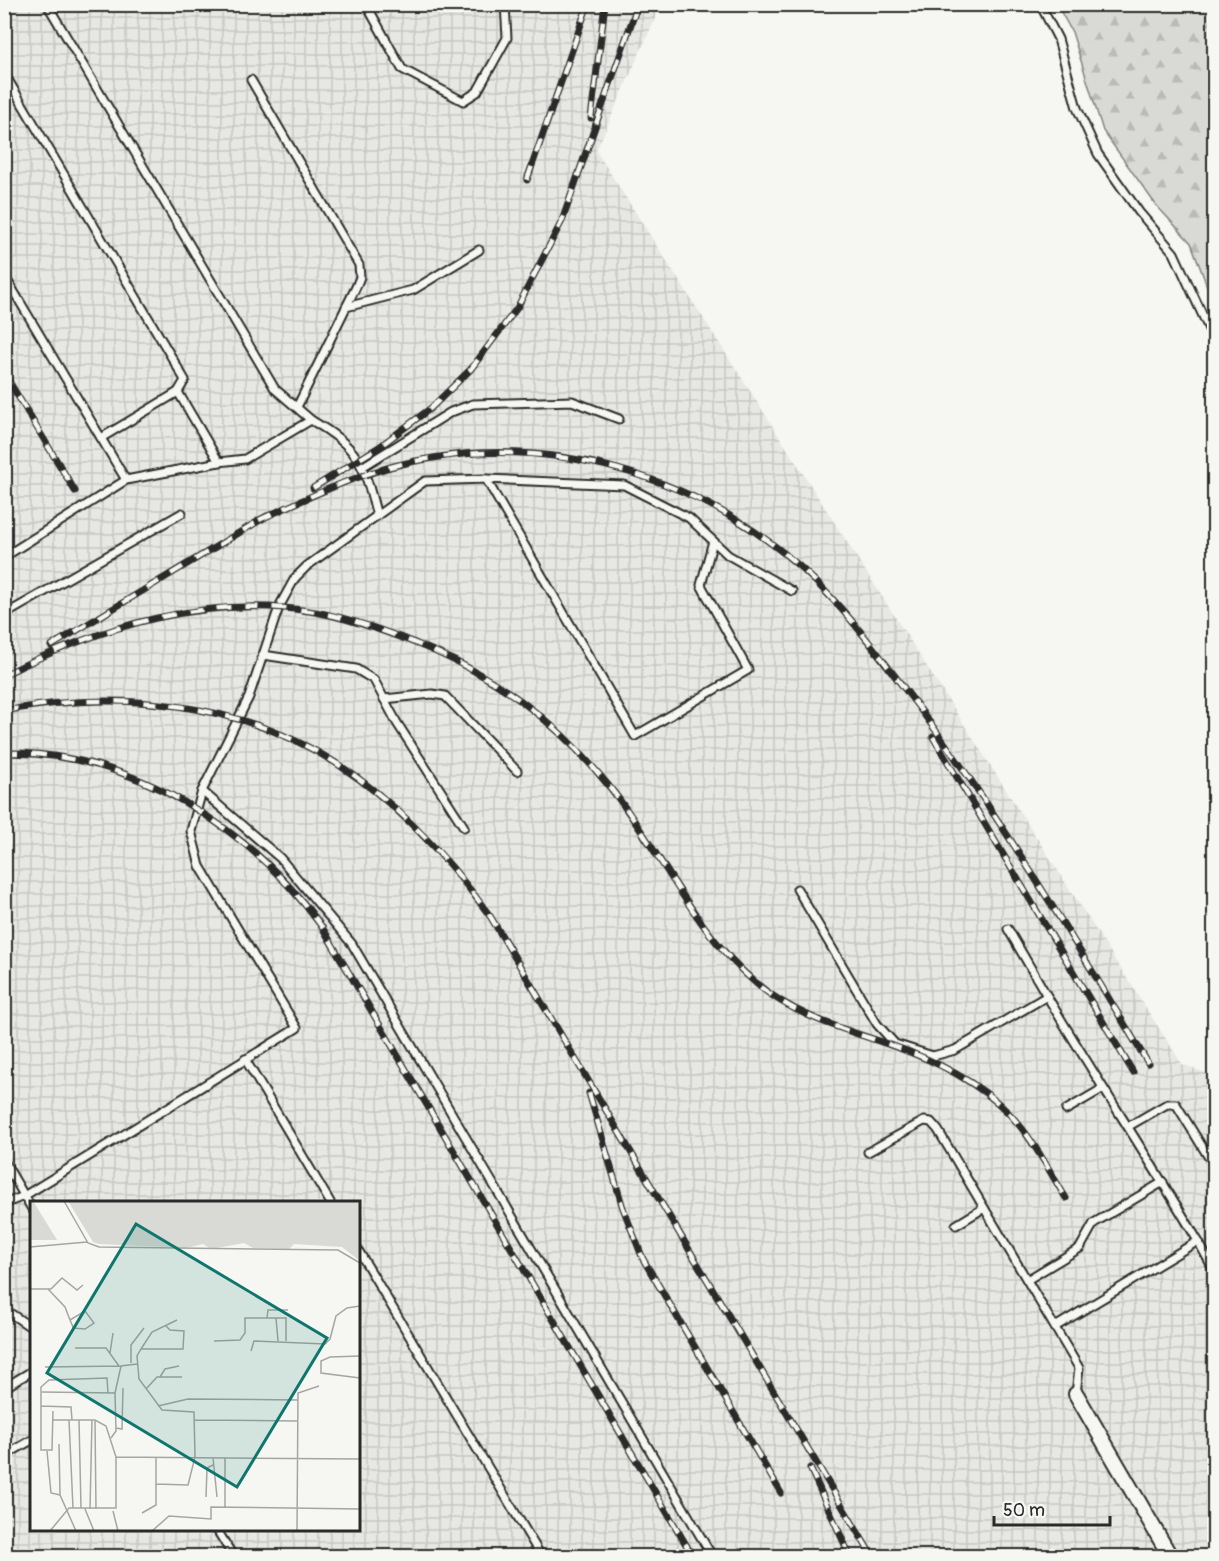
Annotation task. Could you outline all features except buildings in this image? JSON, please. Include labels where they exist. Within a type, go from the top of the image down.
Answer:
[{"type":"street","points":[[1076,1394],[1170,1557]]},
{"type":"lane","points":[[47,4],[275,389],[310,420],[339,436],[363,467],[376,516]]},
{"type":"lane","points":[[366,4],[402,69],[463,101],[477,92],[507,38],[506,5]]},
{"type":"lane","points":[[1040,4],[1058,39],[1077,108],[1098,154],[1139,212],[1174,253],[1215,340]]},
{"type":"lane","points":[[4,73],[185,380],[178,392],[101,438]]},
{"type":"lane","points":[[251,80],[359,265],[360,277],[297,407]]},
{"type":"lane","points":[[346,307],[412,290],[479,250]]},
{"type":"lane","points":[[4,275],[126,480]]},
{"type":"lane","points":[[178,392],[219,462]]},
{"type":"lane","points":[[363,467],[451,412],[473,404],[573,401],[619,419]]},
{"type":"lane","points":[[4,557],[126,480],[245,459],[310,420]]},
{"type":"lane","points":[[486,479],[635,736],[748,670],[701,585],[713,541]]},
{"type":"lane","points":[[4,1204],[24,1196],[297,1028],[195,855],[191,831],[202,792],[239,720],[279,607],[295,578],[321,555],[425,482],[486,479],[624,485],[689,518],[728,555],[792,591]]},
{"type":"lane","points":[[4,615],[182,513]]},
{"type":"lane","points":[[263,655],[356,669],[374,680],[464,828]]},
{"type":"lane","points":[[384,699],[432,694],[445,696],[517,771]]},
{"type":"lane","points":[[202,792],[280,858],[352,944],[712,1557]]},
{"type":"lane","points":[[797,890],[877,1024],[895,1044],[933,1056],[955,1050],[1047,996]]},
{"type":"lane","points":[[1008,930],[1102,1089],[1129,1126],[1215,1270]]},
{"type":"lane","points":[[245,1059],[329,1201]]},
{"type":"lane","points":[[1066,1110],[1102,1089]]},
{"type":"lane","points":[[1129,1126],[1167,1104],[1176,1104],[1215,1166]]},
{"type":"lane","points":[[868,1152],[916,1123],[924,1120],[931,1122],[1079,1368],[1076,1394]]},
{"type":"lane","points":[[4,1161],[30,1206]]},
{"type":"lane","points":[[1027,1280],[1080,1248],[1094,1223],[1163,1182]]},
{"type":"lane","points":[[956,1225],[984,1208]]},
{"type":"lane","points":[[1055,1327],[1198,1241]]},
{"type":"lane","points":[[360,1253],[541,1557]]},
{"type":"lane","points":[[4,1309],[30,1327]]},
{"type":"lane","points":[[4,1388],[30,1372]]},
{"type":"lane","points":[[4,1456],[30,1441]]},
{"type":"lane","points":[[218,1531],[233,1557]]},
{"type":"shaded area","points":[[5,5],[661,5],[596,151],[1182,1064],[1214,1076],[1214,1556],[5,1556]]},
{"type":"green space","points":[[1057,5],[1214,5],[1214,305],[1191,243],[1156,205],[1103,131],[1072,32]]},
{"type":"railway","points":[[527,180],[588,4]]},
{"type":"railway","points":[[591,118],[605,4]]},
{"type":"railway","points":[[313,488],[379,447],[431,408],[471,369],[517,308],[562,221],[638,4]]},
{"type":"railway","points":[[4,373],[75,491]]},
{"type":"railway","points":[[259,520],[344,483],[387,468],[433,458],[479,453],[526,454],[573,459],[619,469],[664,484],[707,503],[747,527],[785,554],[834,600],[904,688],[970,778],[1001,825],[1148,1063]]},
{"type":"railway","points":[[51,646],[267,516]]},
{"type":"railway","points":[[4,675],[77,642],[116,629],[155,618],[235,607],[275,607],[315,612],[378,629],[444,655],[471,669],[521,701],[544,719],[588,761],[627,810],[695,914],[734,962],[757,984],[793,1008],[831,1025],[927,1059],[985,1092],[1027,1134],[1066,1198]]},
{"type":"railway","points":[[4,711],[46,704],[90,701],[177,706],[220,714],[262,727],[302,744],[339,765],[403,815],[440,853],[490,916],[872,1556]]},
{"type":"railway","points":[[933,737],[1133,1072]]},
{"type":"railway","points":[[4,753],[51,756],[97,765],[141,781],[184,802],[223,827],[260,857],[293,891],[322,927],[688,1548]]},
{"type":"railway","points":[[589,1093],[623,1208],[643,1259],[781,1493]]},
{"type":"railway","points":[[810,1468],[850,1556]]}]
